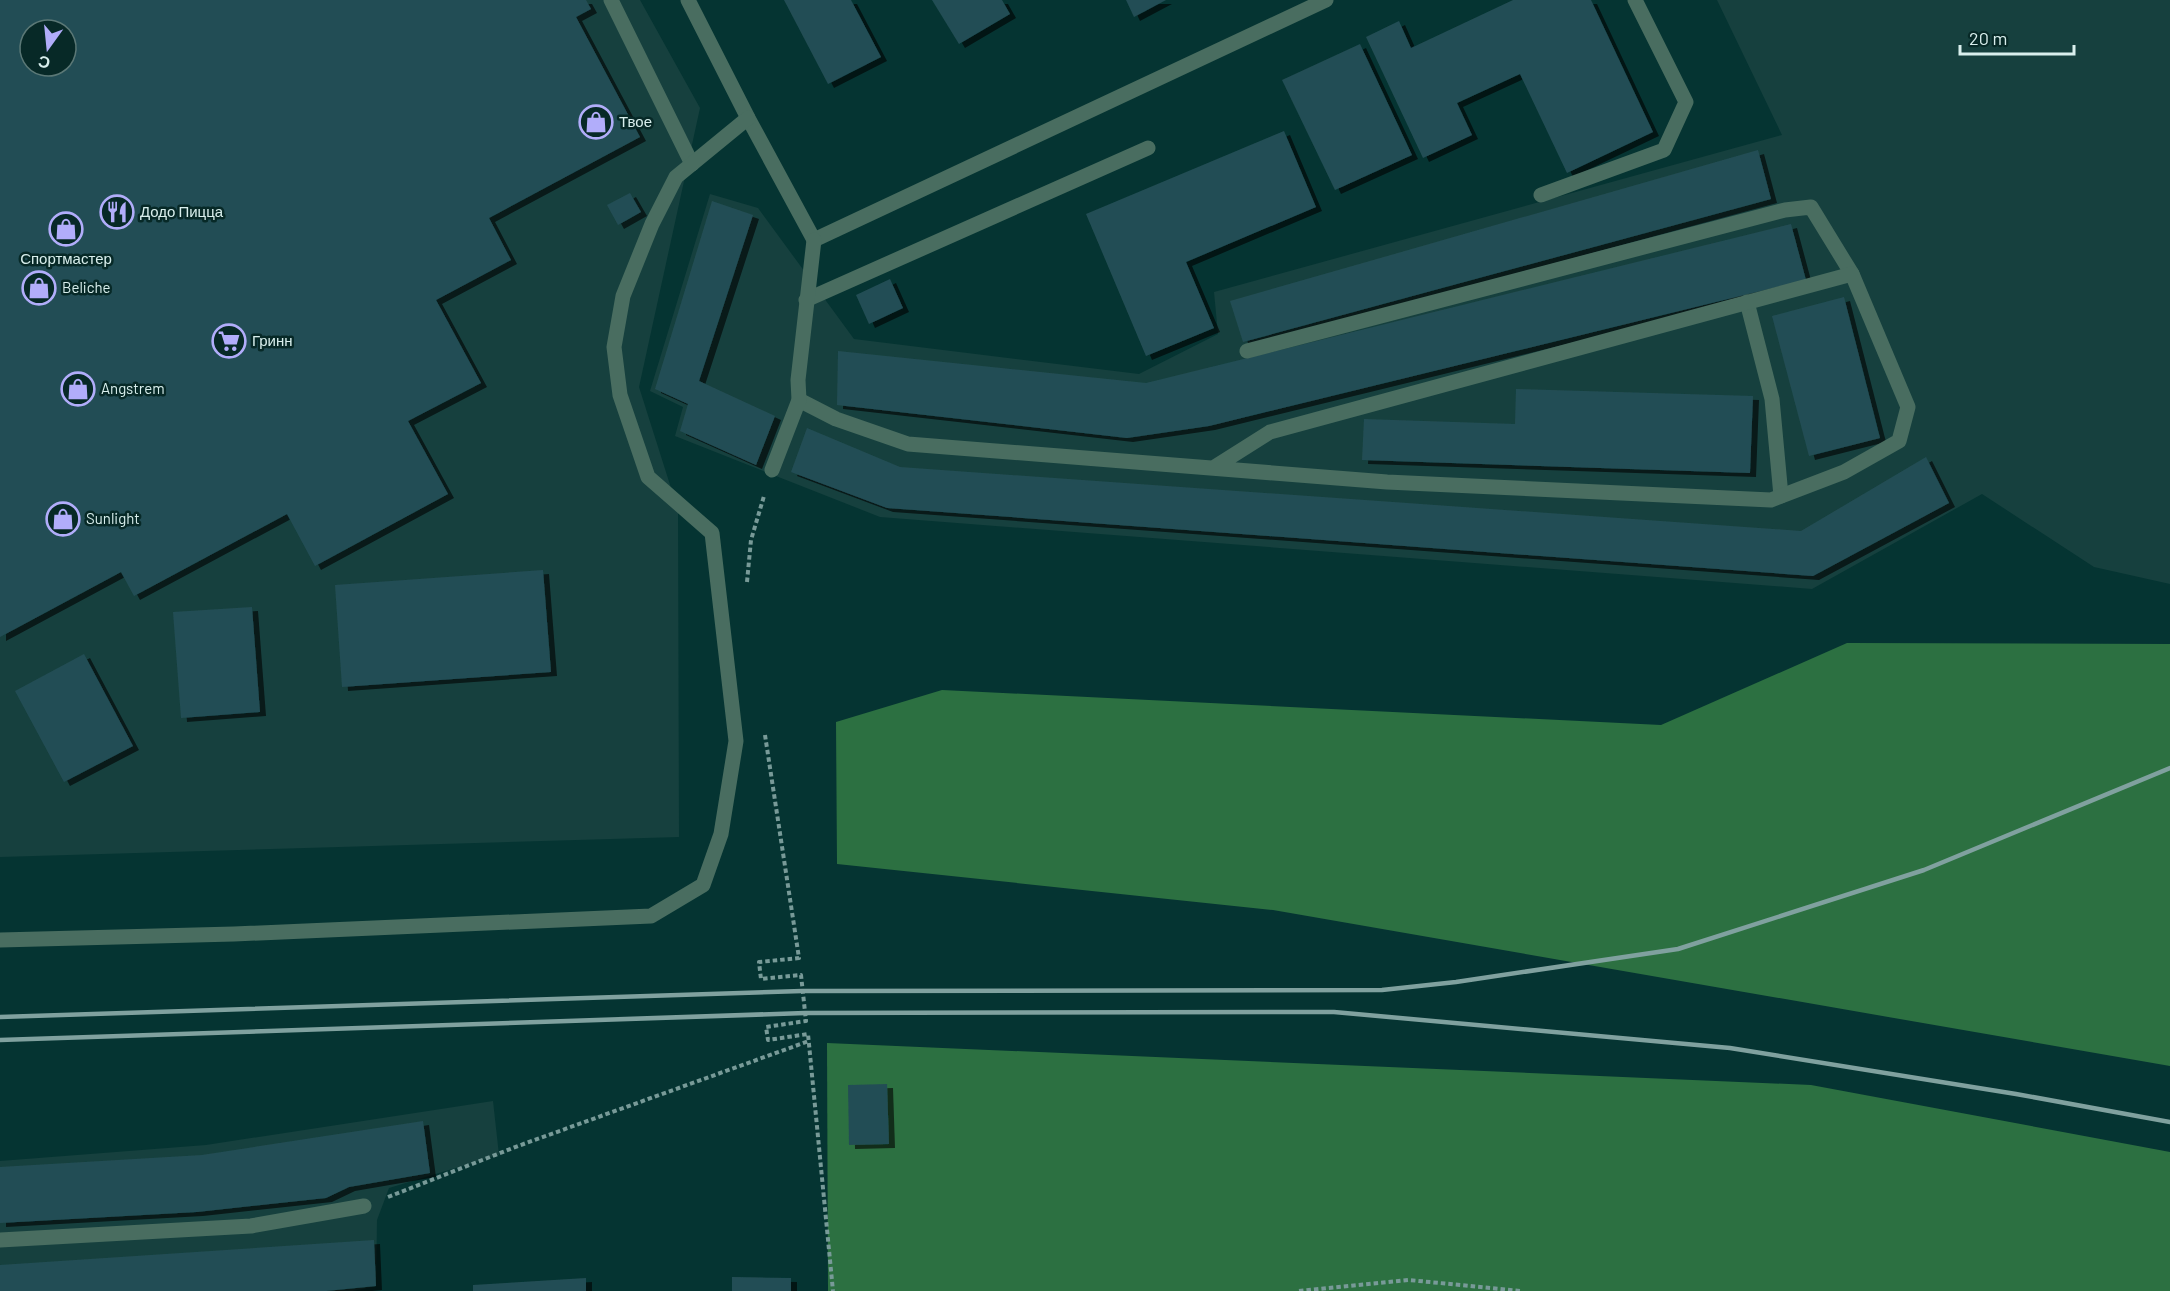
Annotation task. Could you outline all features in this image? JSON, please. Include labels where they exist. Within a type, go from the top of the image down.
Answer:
[{"type":"lane","points":[[610,0],[692,164]]},
{"type":"lane","points":[[688,0],[814,240],[798,380],[799,400],[772,470]]},
{"type":"lane","points":[[814,240],[1326,0]]},
{"type":"lane","points":[[1541,195],[1664,150],[1686,102],[1635,0]]},
{"type":"lane","points":[[0,940],[234,934],[651,916],[702,885],[720,834],[736,741],[712,533],[648,477],[620,395],[614,347],[623,296],[652,224],[676,177],[748,118]]},
{"type":"lane","points":[[806,300],[1148,148]]},
{"type":"lane","points":[[799,400],[836,419],[908,444],[1387,482],[1771,500],[1844,472],[1899,441],[1908,407],[1852,274],[1811,207],[1785,210],[1247,351]]},
{"type":"lane","points":[[1213,468],[1270,432],[1852,274]]},
{"type":"lane","points":[[1747,302],[1772,399],[1781,496]]},
{"type":"lane","points":[[0,1240],[251,1226],[363,1206]]},
{"type":"path","points":[[746,592],[751,540],[772,470]]},
{"type":"path","points":[[765,730],[799,958],[759,962],[761,979],[801,975],[806,1021],[766,1027],[768,1040],[808,1034],[833,1291]]},
{"type":"path","points":[[363,1206],[518,1146],[809,1041]]},
{"type":"path","points":[[1299,1291],[1409,1280],[1521,1291]]},
{"type":"shaded area","points":[[0,0],[640,0],[700,108],[639,387],[678,510],[679,837],[0,857]]},
{"type":"shaded area","points":[[1717,0],[2170,0],[2170,584],[2094,567],[1982,494],[1812,589],[880,517],[675,436],[683,407],[650,391],[710,194],[758,208],[854,339],[1139,374],[1218,334],[1214,292],[1782,135]]},
{"type":"shaded area","points":[[493,1101],[499,1155],[389,1188],[377,1220],[376,1286],[353,1291],[0,1291],[0,1161],[206,1145]]},
{"type":"green space","points":[[1847,643],[2170,644],[2170,1066],[1273,910],[837,864],[836,722],[942,690],[1661,725]]},
{"type":"green space","points":[[827,1043],[1811,1085],[2170,1152],[2170,1291],[828,1291]]},
{"type":"building","name":"Гринн","points":[[0,0],[586,0],[591,9],[576,17],[640,137],[489,218],[511,260],[436,300],[481,383],[408,421],[448,494],[315,566],[287,514],[134,596],[121,572],[0,637]]},
{"type":"building","points":[[784,0],[851,0],[881,57],[828,84]]},
{"type":"building","points":[[932,0],[1002,0],[1010,14],[959,44]]},
{"type":"building","points":[[1126,0],[1166,0],[1134,17]]},
{"type":"building","points":[[1513,0],[1591,0],[1653,132],[1567,173],[1520,74],[1457,103],[1472,135],[1423,158],[1366,37],[1399,21],[1411,48]]},
{"type":"building","points":[[1360,44],[1412,155],[1335,190],[1282,80]]},
{"type":"building","points":[[1284,131],[1316,207],[1186,262],[1214,328],[1146,356],[1086,214]]},
{"type":"building","points":[[1758,150],[1771,199],[1243,342],[1230,301]]},
{"type":"building","points":[[630,193],[641,212],[618,225],[607,205]]},
{"type":"building","points":[[712,201],[753,215],[699,381],[775,416],[756,465],[680,431],[688,404],[655,389]]},
{"type":"building","points":[[1791,224],[1806,280],[1209,426],[1127,438],[837,405],[838,351],[1146,383]]},
{"type":"building","points":[[890,279],[903,308],[869,324],[856,295]]},
{"type":"building","points":[[1844,297],[1880,438],[1809,456],[1772,316]]},
{"type":"building","points":[[1516,389],[1753,396],[1750,473],[1362,460],[1364,419],[1515,424]]},
{"type":"building","points":[[807,428],[900,467],[1801,531],[1926,457],[1949,503],[1813,576],[887,508],[791,472]]},
{"type":"building","points":[[543,570],[551,672],[342,687],[335,585]]},
{"type":"building","points":[[252,607],[260,712],[181,718],[173,612]]},
{"type":"building","points":[[84,654],[133,746],[64,782],[15,691]]},
{"type":"building","points":[[887,1084],[889,1144],[849,1145],[848,1085]]},
{"type":"building","points":[[423,1121],[430,1173],[349,1187],[326,1198],[197,1212],[0,1223],[0,1167],[202,1155]]},
{"type":"building","points":[[374,1240],[376,1286],[326,1291],[0,1291],[0,1265]]},
{"type":"building","points":[[732,1277],[791,1278],[791,1291],[732,1291]]},
{"type":"building","points":[[586,1278],[586,1291],[473,1291],[473,1285]]},
{"type":"railway","points":[[0,1017],[802,991],[1382,990],[1456,982],[1678,949],[1924,870],[2170,768]]},
{"type":"railway","points":[[0,1040],[805,1013],[1334,1012],[1730,1048],[2016,1094],[2170,1122]]},
{"type":"place","name":"Твое","points":[[596,122]]},
{"type":"place","name":"Додо Пицца","points":[[117,212]]},
{"type":"place","name":"Спортмастер","points":[[66,229]]},
{"type":"place","name":"Beliche","points":[[39,288]]},
{"type":"place","name":"Гринн","points":[[229,341]]},
{"type":"place","name":"Angstrem","points":[[78,389]]},
{"type":"place","name":"Sunlight","points":[[63,519]]}]
